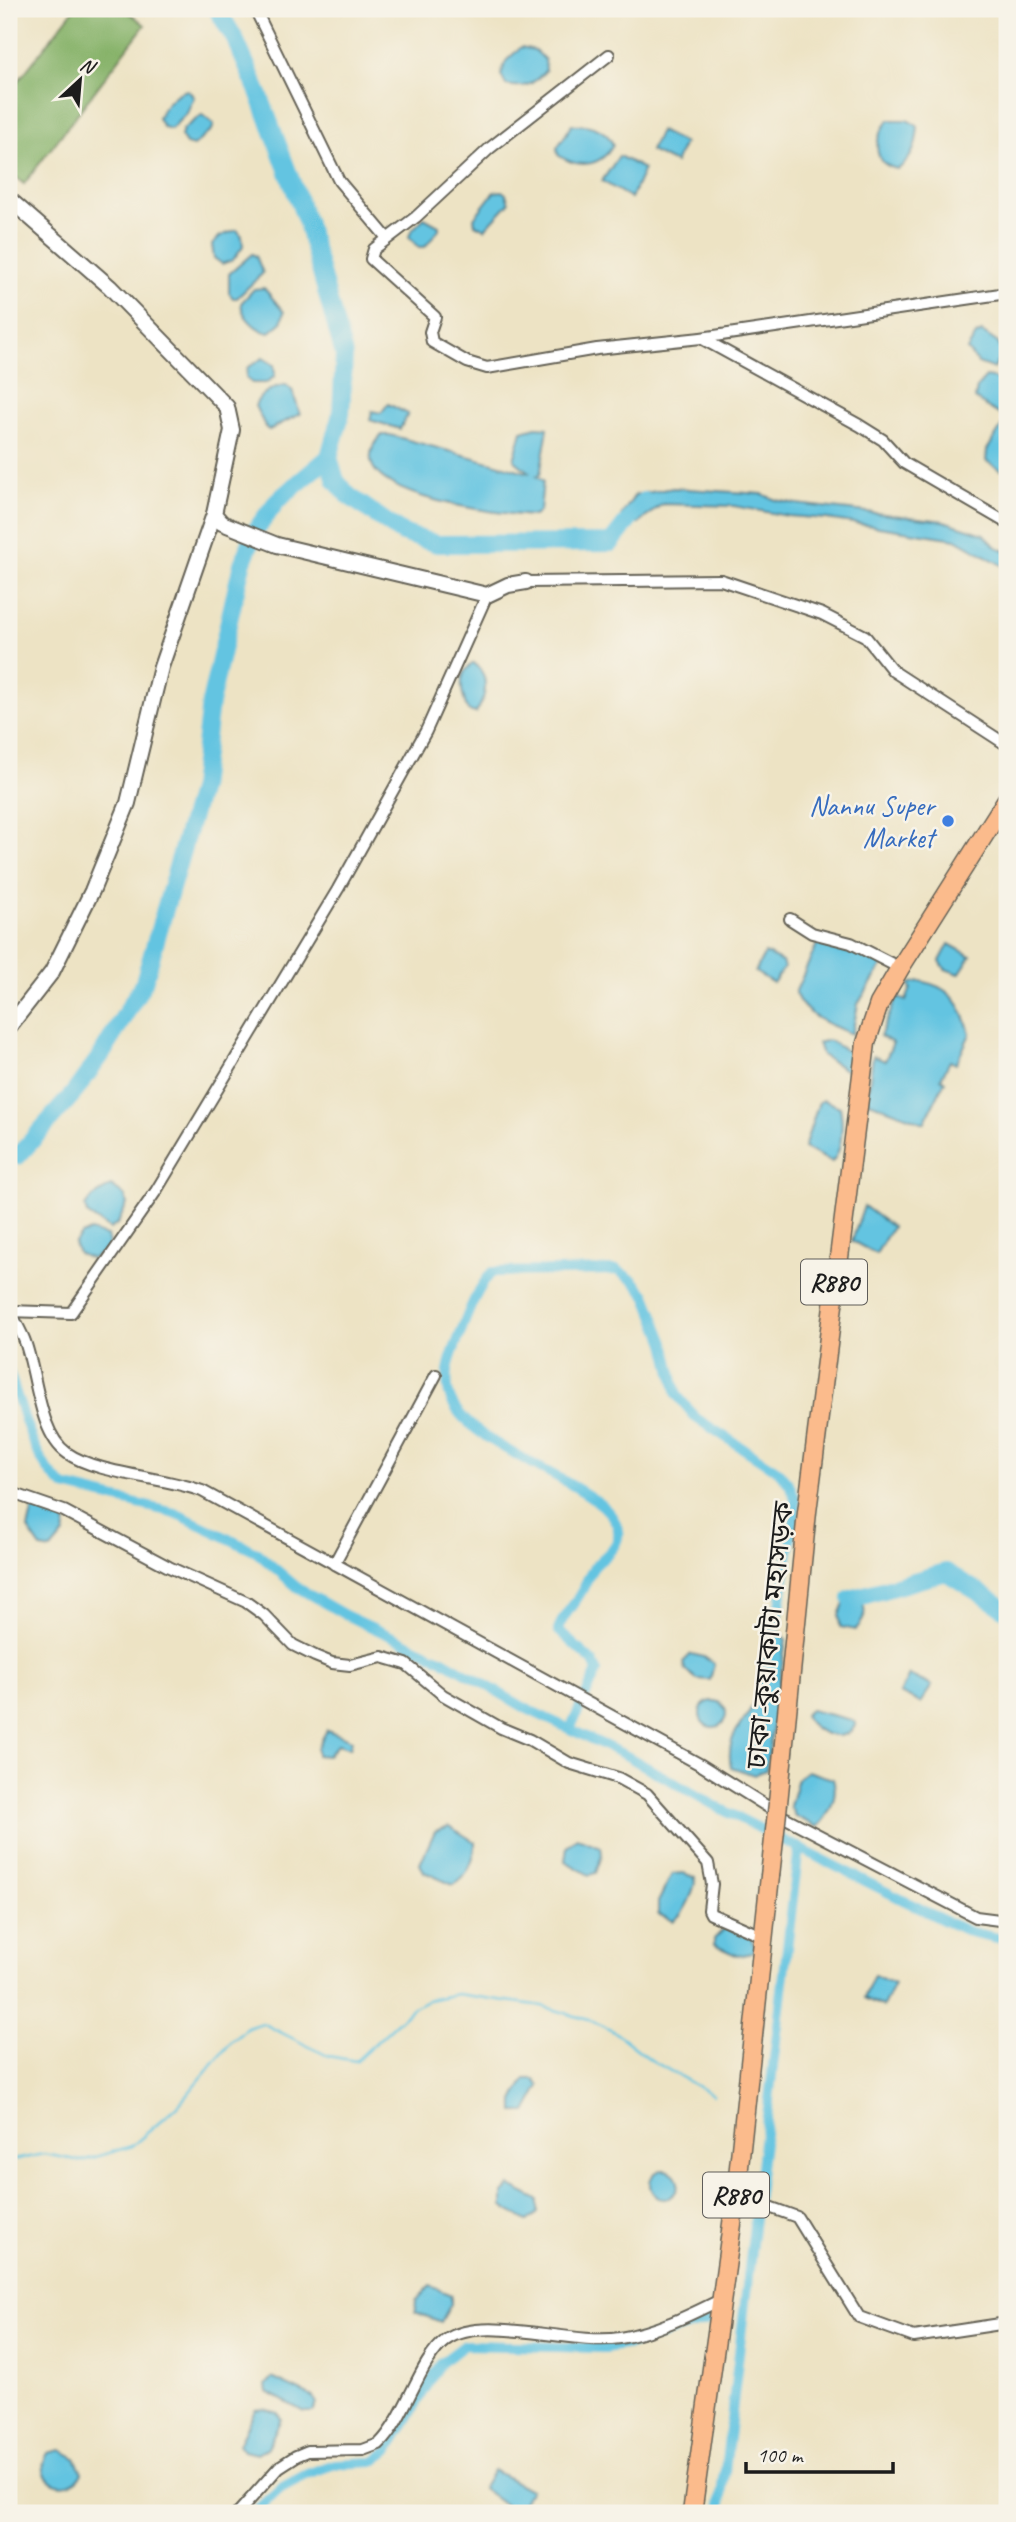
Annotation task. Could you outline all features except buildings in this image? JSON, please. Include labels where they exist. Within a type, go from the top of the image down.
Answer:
[{"type":"main road","name":"ঢাকা-কুয়াকাটা মহাসড়ক","points":[[691,2513],[736,2194],[807,1512],[864,1053],[871,1024],[900,968],[1007,799]]},
{"type":"street","points":[[255,9],[339,181],[387,238]]},
{"type":"street","points":[[609,55],[490,148],[416,217],[374,249],[371,260],[433,313],[436,320],[430,332],[432,342],[480,367],[1007,293]]},
{"type":"street","points":[[9,199],[110,287],[227,407],[233,422],[214,514],[161,667],[128,803],[97,879],[52,972],[9,1027]]},
{"type":"street","points":[[701,338],[859,425],[883,440],[904,463],[1007,523]]},
{"type":"street","points":[[214,514],[230,526],[277,545],[487,595],[508,585],[526,582],[722,580],[822,614],[865,636],[893,671],[1007,745]]},
{"type":"street","points":[[487,595],[458,666],[398,784],[156,1191],[71,1313],[9,1309],[24,1340],[53,1440],[68,1454],[101,1467],[177,1482],[202,1491],[701,1765],[784,1817],[976,1917],[1007,1922]]},
{"type":"street","points":[[790,919],[813,933],[851,943],[900,968]]},
{"type":"street","points":[[334,1564],[436,1375]]},
{"type":"street","points":[[9,1492],[64,1511],[169,1567],[246,1602],[264,1615],[293,1645],[315,1656],[341,1664],[382,1657],[406,1664],[443,1695],[501,1728],[530,1740],[569,1763],[618,1778],[647,1794],[708,1863],[712,1884],[709,1910],[711,1914],[764,1937]]},
{"type":"street","points":[[736,2194],[797,2217],[859,2317],[914,2337],[1007,2323]]},
{"type":"street","points":[[239,2513],[279,2467],[296,2456],[308,2451],[363,2450],[379,2444],[443,2342],[460,2331],[482,2329],[579,2338],[618,2338],[668,2325],[720,2300]]},
{"type":"green space","points":[[74,9],[125,9],[145,25],[24,184],[9,172],[9,93]]},
{"type":"water","points":[[521,47],[535,50],[545,60],[546,70],[528,85],[506,85],[501,75],[506,61]]},
{"type":"water","points":[[188,90],[194,97],[187,113],[171,129],[163,127],[158,118],[163,109],[170,100]]},
{"type":"water","points":[[202,115],[214,124],[212,130],[193,146],[186,144],[181,136],[183,129]]},
{"type":"water","points":[[889,120],[907,120],[918,126],[913,150],[898,169],[883,161],[877,149],[880,134]]},
{"type":"water","points":[[572,125],[596,128],[610,139],[613,145],[596,162],[581,164],[566,159],[558,155],[557,148]]},
{"type":"water","points":[[660,131],[684,143],[675,163],[650,151]]},
{"type":"water","points":[[619,156],[644,169],[631,198],[602,181]]},
{"type":"water","points":[[502,191],[509,203],[485,229],[475,224],[474,218],[494,192]]},
{"type":"water","points":[[424,218],[439,226],[439,229],[425,247],[418,247],[409,237],[411,231]]},
{"type":"water","points":[[237,230],[242,236],[243,246],[233,260],[222,264],[214,258],[212,245],[220,236]]},
{"type":"water","points":[[252,254],[256,256],[263,273],[237,298],[233,298],[229,293],[229,274]]},
{"type":"water","points":[[264,288],[284,312],[281,323],[269,333],[250,322],[241,303],[254,289]]},
{"type":"water","points":[[982,332],[998,343],[1002,352],[994,369],[978,363],[967,350],[976,335]]},
{"type":"water","points":[[263,358],[274,365],[275,376],[266,383],[252,383],[246,378],[247,368]]},
{"type":"water","points":[[986,377],[1007,381],[1007,406],[1000,415],[975,399],[977,387]]},
{"type":"water","points":[[286,385],[292,390],[300,414],[269,430],[255,406],[268,391]]},
{"type":"water","points":[[388,404],[408,414],[400,429],[370,420],[372,411],[381,413]]},
{"type":"water","points":[[1007,418],[1007,473],[986,461],[987,450]]},
{"type":"water","points":[[536,427],[548,428],[540,475],[536,476],[543,481],[540,511],[534,516],[489,511],[425,497],[397,486],[377,473],[371,456],[382,435],[390,435],[530,473],[514,460],[522,431]]},
{"type":"water","points":[[673,488],[762,494],[797,504],[944,521],[984,534],[996,547],[1007,551],[1007,568],[956,539],[734,506],[662,504],[639,523],[621,516],[635,495]]},
{"type":"water","points":[[474,663],[485,681],[482,700],[476,713],[468,711],[462,685],[464,673]]},
{"type":"water","points":[[818,942],[884,963],[858,1004],[852,1034],[811,1014],[795,993]]},
{"type":"water","points":[[949,944],[971,956],[959,974],[945,969],[940,961]]},
{"type":"water","points":[[765,953],[782,962],[784,968],[773,983],[755,972]]},
{"type":"water","points":[[920,981],[940,987],[954,998],[964,1014],[970,1034],[956,1064],[950,1061],[941,1078],[945,1081],[924,1123],[867,1101],[873,1056],[885,1061],[893,1043],[880,1036],[897,997],[906,1001],[911,988],[908,984]]},
{"type":"water","points":[[828,1040],[857,1057],[856,1067],[847,1071],[822,1055],[818,1043]]},
{"type":"water","points":[[823,1100],[840,1107],[841,1113],[840,1144],[832,1162],[804,1148],[819,1102]]},
{"type":"water","points":[[111,1186],[125,1196],[127,1204],[118,1223],[110,1229],[87,1214],[85,1207],[93,1197]]},
{"type":"water","points":[[864,1206],[892,1227],[876,1254],[852,1241]]},
{"type":"water","points":[[90,1231],[107,1236],[110,1248],[91,1259],[78,1253],[74,1244],[81,1235]]},
{"type":"water","points":[[33,1507],[58,1514],[66,1522],[64,1534],[51,1550],[41,1548],[28,1529]]},
{"type":"water","points":[[854,1600],[863,1604],[865,1612],[862,1621],[855,1630],[840,1627],[839,1615],[845,1601]]},
{"type":"water","points":[[769,1628],[781,1631],[786,1640],[766,1770],[754,1775],[731,1767],[731,1744],[758,1693],[764,1643]]},
{"type":"water","points":[[691,1654],[704,1657],[714,1664],[710,1680],[697,1679],[685,1670],[683,1662]]},
{"type":"water","points":[[909,1675],[932,1686],[920,1703],[900,1693]]},
{"type":"water","points":[[713,1701],[722,1705],[726,1714],[722,1723],[713,1727],[704,1723],[700,1714],[704,1705]]},
{"type":"water","points":[[810,1710],[852,1720],[856,1724],[844,1735],[829,1735],[808,1721],[804,1715]]},
{"type":"water","points":[[327,1730],[352,1740],[350,1748],[338,1744],[327,1756],[317,1755],[317,1748]]},
{"type":"water","points":[[807,1771],[833,1779],[835,1785],[832,1805],[817,1827],[795,1816],[790,1806],[798,1778]]},
{"type":"water","points":[[449,1826],[475,1842],[470,1867],[453,1885],[424,1872],[420,1864],[435,1831]]},
{"type":"water","points":[[577,1838],[601,1847],[602,1855],[596,1873],[589,1875],[565,1861],[567,1846]]},
{"type":"water","points":[[683,1873],[696,1878],[685,1908],[673,1921],[658,1914],[658,1902],[672,1874]]},
{"type":"water","points":[[725,1928],[751,1938],[754,1945],[752,1953],[738,1956],[714,1945],[714,1939]]},
{"type":"water","points":[[874,1975],[894,1984],[883,2007],[864,1998]]},
{"type":"water","points":[[525,2079],[534,2079],[540,2086],[526,2112],[514,2112],[514,2101]]},
{"type":"water","points":[[664,2170],[674,2174],[678,2184],[674,2194],[664,2198],[654,2194],[650,2184],[654,2174]]},
{"type":"water","points":[[510,2186],[538,2200],[538,2213],[527,2221],[503,2207],[503,2193]]},
{"type":"water","points":[[430,2286],[451,2295],[451,2304],[441,2322],[415,2312],[416,2301]]},
{"type":"water","points":[[272,2378],[313,2397],[317,2403],[313,2412],[304,2412],[267,2392],[266,2385]]},
{"type":"water","points":[[264,2409],[278,2413],[281,2419],[267,2448],[257,2454],[243,2451],[238,2444],[255,2410]]},
{"type":"water","points":[[61,2450],[75,2458],[82,2472],[77,2480],[70,2484],[54,2483],[44,2472],[48,2453]]},
{"type":"water","points":[[493,2470],[530,2490],[521,2506],[531,2513],[509,2513],[510,2509],[482,2488]]},
{"type":"waterway","points":[[18,1156],[73,1094],[102,1054],[144,982],[200,788],[210,703],[242,564],[255,531],[277,501],[329,457],[341,414],[344,355],[307,223],[259,94],[235,39],[217,9]]},
{"type":"waterway","points":[[329,457],[336,481],[349,496],[402,533],[437,544],[611,543],[644,501]]},
{"type":"waterway","points":[[9,1164],[18,1156]]},
{"type":"waterway","points":[[570,1729],[597,1671],[593,1662],[558,1630],[593,1569],[612,1549],[618,1537],[614,1519],[597,1502],[483,1434],[461,1415],[449,1394],[448,1372],[453,1351],[473,1303],[492,1272],[617,1270],[634,1281],[646,1295],[665,1343],[677,1395],[696,1418],[778,1471],[789,1484],[795,1498],[795,1515],[778,1618]]},
{"type":"waterway","points":[[9,1372],[36,1449],[53,1476],[64,1486],[175,1513],[219,1534],[256,1552],[298,1588],[345,1615],[443,1660],[527,1709],[627,1756],[719,1808],[947,1922],[970,1932],[1007,1940]]},
{"type":"waterway","points":[[851,1599],[946,1572],[1007,1610]]},
{"type":"waterway","points":[[720,2513],[799,1847]]},
{"type":"waterway","points":[[9,2161],[44,2154],[82,2161],[132,2146],[177,2107],[231,2042],[247,2028],[262,2023],[328,2056],[356,2061],[414,2007],[427,2000],[457,1994],[542,2006],[592,2021],[615,2032],[651,2060],[713,2095]]},
{"type":"waterway","points":[[253,2513],[281,2488],[307,2474],[335,2464],[373,2462],[388,2451],[441,2363],[465,2345],[604,2348],[631,2344],[710,2320]]},
{"type":"place","name":"Nannu Super Market","points":[[948,821]]}]
